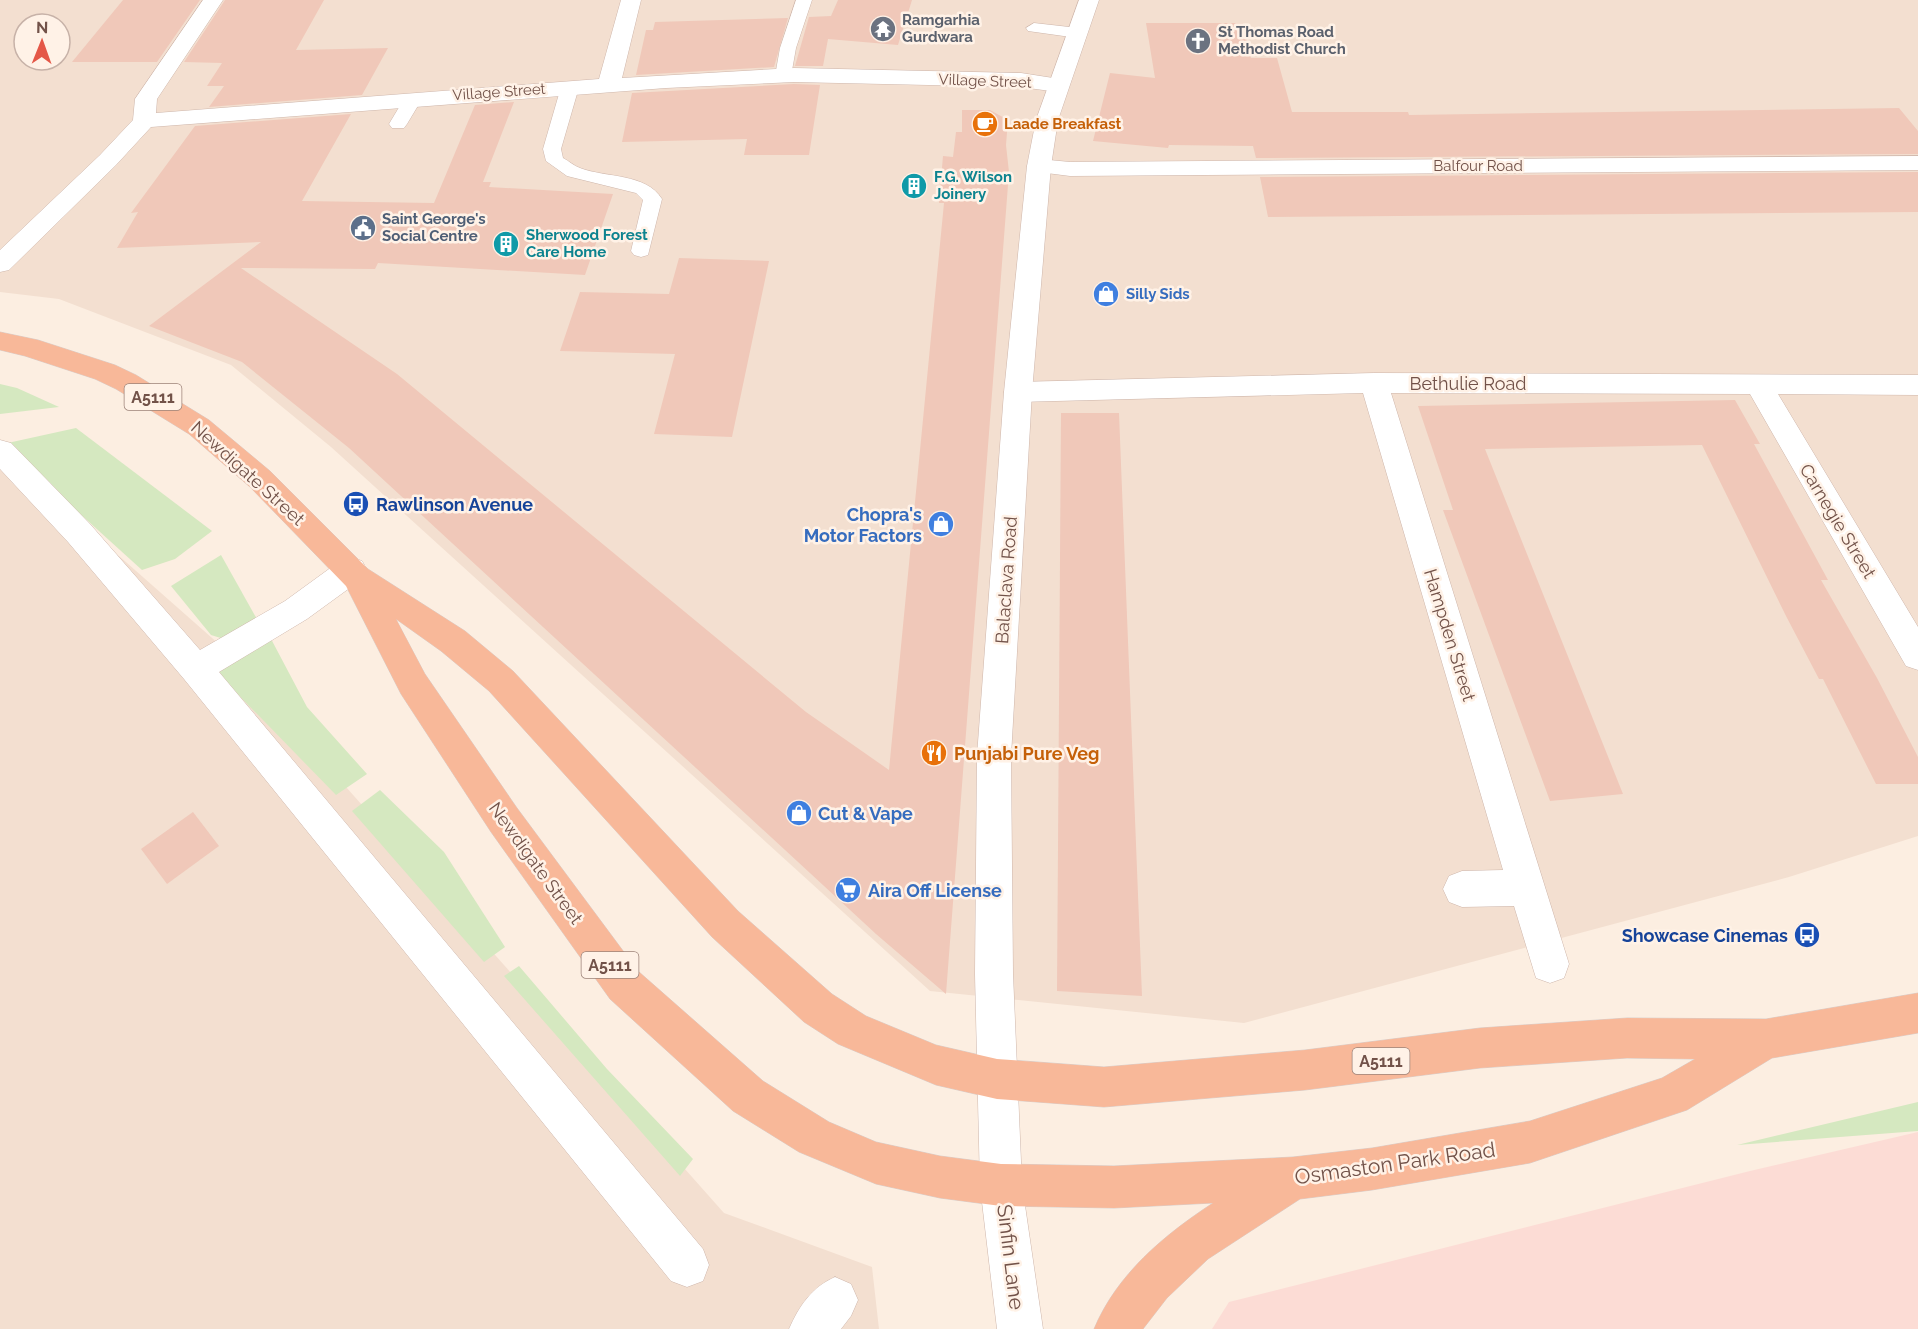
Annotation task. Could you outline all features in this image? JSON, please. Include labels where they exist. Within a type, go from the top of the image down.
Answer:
[{"type":"highway","name":"Newdigate Street","points":[[0,341],[28,346],[105,372],[148,394],[199,427],[260,479],[354,573],[453,641],[501,681],[725,924],[818,1008],[852,1030],[936,1065],[998,1079]]},
{"type":"highway","name":"Newdigate Street","points":[[354,573],[412,684],[504,820],[624,985],[748,1096],[814,1137],[876,1163],[940,1178],[1002,1185]]},
{"type":"highway","name":"Osmaston Park Road","points":[[998,1079],[1104,1087],[1305,1070],[1480,1048],[1627,1038],[1766,1039],[1918,1013]]},
{"type":"highway","name":"Osmaston Park Road","points":[[1002,1185],[1114,1187],[1293,1178],[1372,1169],[1530,1142],[1672,1095],[1766,1039]]},
{"type":"highway","points":[[1117,1329],[1152,1280],[1209,1230],[1293,1178]]},
{"type":"street","points":[[0,264],[121,147],[144,121],[146,99],[213,0]]},
{"type":"street","points":[[609,84],[631,0]]},
{"type":"street","name":"Balaclava Road","points":[[1002,1185],[994,974],[994,756],[1018,392],[1039,166],[1047,120],[1089,0]]},
{"type":"street","name":"Village Street","points":[[144,121],[609,84],[783,76],[1021,80],[1058,85]]},
{"type":"street","name":"Balfour Road","points":[[1039,166],[1082,169],[1918,163]]},
{"type":"street","name":"Bethulie Road","points":[[1018,392],[1374,383],[1918,385]]},
{"type":"street","name":"Hampden Street","points":[[1374,383],[1550,964]]},
{"type":"street","name":"Carnegie Street","points":[[1759,386],[1918,656]]},
{"type":"street","points":[[1,451],[79,533],[196,669],[687,1265]]},
{"type":"street","points":[[196,669],[354,573]]},
{"type":"street","points":[[1462,889],[1526,888]]},
{"type":"street","name":"Sinfin Lane","points":[[1002,1185],[1020,1329]]},
{"type":"lane","points":[[783,76],[788,48],[804,0]]},
{"type":"lane","points":[[1034,28],[1078,33]]},
{"type":"lane","points":[[570,87],[552,149],[555,161],[573,172],[642,189],[653,199],[641,251]]},
{"type":"lane","points":[[398,124],[413,99]]},
{"type":"shaded area","points":[[0,0],[1918,0],[1918,836],[1789,877],[1244,1023],[930,991],[331,447],[231,365],[59,299],[0,292]]},
{"type":"shaded area","points":[[0,451],[220,645],[724,1213],[872,1267],[879,1329],[0,1329]]},
{"type":"shaded area","points":[[1918,1132],[1918,1329],[1212,1329],[1229,1302],[1750,1171]]},
{"type":"green space","points":[[0,384],[17,388],[59,407],[0,414]]},
{"type":"green space","points":[[76,428],[212,531],[175,559],[142,570],[3,444]]},
{"type":"green space","points":[[221,555],[258,621],[227,640],[211,635],[171,586]]},
{"type":"green space","points":[[270,637],[307,707],[367,774],[336,795],[221,677],[219,668]]},
{"type":"green space","points":[[380,790],[444,852],[505,947],[484,962],[352,811]]},
{"type":"green space","points":[[519,966],[607,1069],[693,1159],[680,1176],[504,976]]},
{"type":"green space","points":[[1918,1102],[1918,1131],[1737,1145]]},
{"type":"building","points":[[123,0],[200,0],[157,62],[72,62]]},
{"type":"building","points":[[225,0],[324,0],[296,50],[388,48],[362,95],[209,107],[224,86],[207,86],[222,63],[184,62]]},
{"type":"building","name":"Ramgarhia Gurdwara","points":[[838,0],[912,0],[898,45],[828,39],[823,66],[795,66],[809,17],[831,16]]},
{"type":"building","points":[[788,18],[774,67],[636,75],[646,30],[653,30],[655,22]]},
{"type":"building","points":[[1146,23],[1243,23],[1251,58],[1277,58],[1292,112],[1408,112],[1409,115],[1899,108],[1918,131],[1918,154],[1256,158],[1253,146],[1169,145],[1168,148],[1093,141],[1110,73],[1155,78]]},
{"type":"building","points":[[794,84],[820,85],[809,155],[744,155],[747,139],[622,142],[632,93]]},
{"type":"building","points":[[514,102],[483,182],[491,182],[489,187],[613,194],[585,275],[378,263],[375,269],[241,268],[397,374],[806,712],[889,770],[944,203],[939,203],[943,156],[953,157],[956,132],[962,132],[962,110],[990,110],[1008,120],[1006,145],[1009,172],[946,994],[876,934],[349,448],[242,362],[149,326],[261,242],[117,248],[138,212],[131,213],[195,126],[351,114],[302,201],[434,203],[475,105]]},
{"type":"building","points":[[1918,172],[1918,212],[1268,217],[1260,177]]},
{"type":"building","points":[[679,258],[769,261],[732,437],[654,434],[675,354],[560,351],[580,292],[669,294]]},
{"type":"building","points":[[1735,400],[1760,444],[1754,444],[1828,580],[1821,580],[1877,678],[1918,757],[1918,784],[1876,784],[1823,679],[1819,679],[1786,616],[1702,445],[1485,449],[1623,794],[1550,801],[1443,510],[1453,510],[1418,406]]},
{"type":"building","points":[[1061,413],[1119,413],[1142,996],[1057,991]]},
{"type":"building","points":[[193,812],[219,846],[167,884],[141,849]]},
{"type":"place","name":"Ramgarhia Gurdwara","points":[[883,29]]},
{"type":"place","name":"St Thomas Road Methodist Church","points":[[1198,41]]},
{"type":"place","name":"Laade Breakfast","points":[[985,124]]},
{"type":"place","name":"F.G. Wilson Joinery","points":[[914,186]]},
{"type":"place","name":"Saint George's Social Centre","points":[[363,228]]},
{"type":"place","name":"Sherwood Forest Care Home","points":[[506,244]]},
{"type":"place","name":"Silly Sids","points":[[1106,294]]},
{"type":"place","name":"Rawlinson Avenue","points":[[356,504]]},
{"type":"place","name":"Chopra's Motor Factors","points":[[941,524]]},
{"type":"place","name":"Punjabi Pure Veg","points":[[934,753]]},
{"type":"place","name":"Cut & Vape","points":[[799,813]]},
{"type":"place","name":"Aira Off License","points":[[848,890]]},
{"type":"place","name":"Showcase Cinemas","points":[[1807,935]]}]
